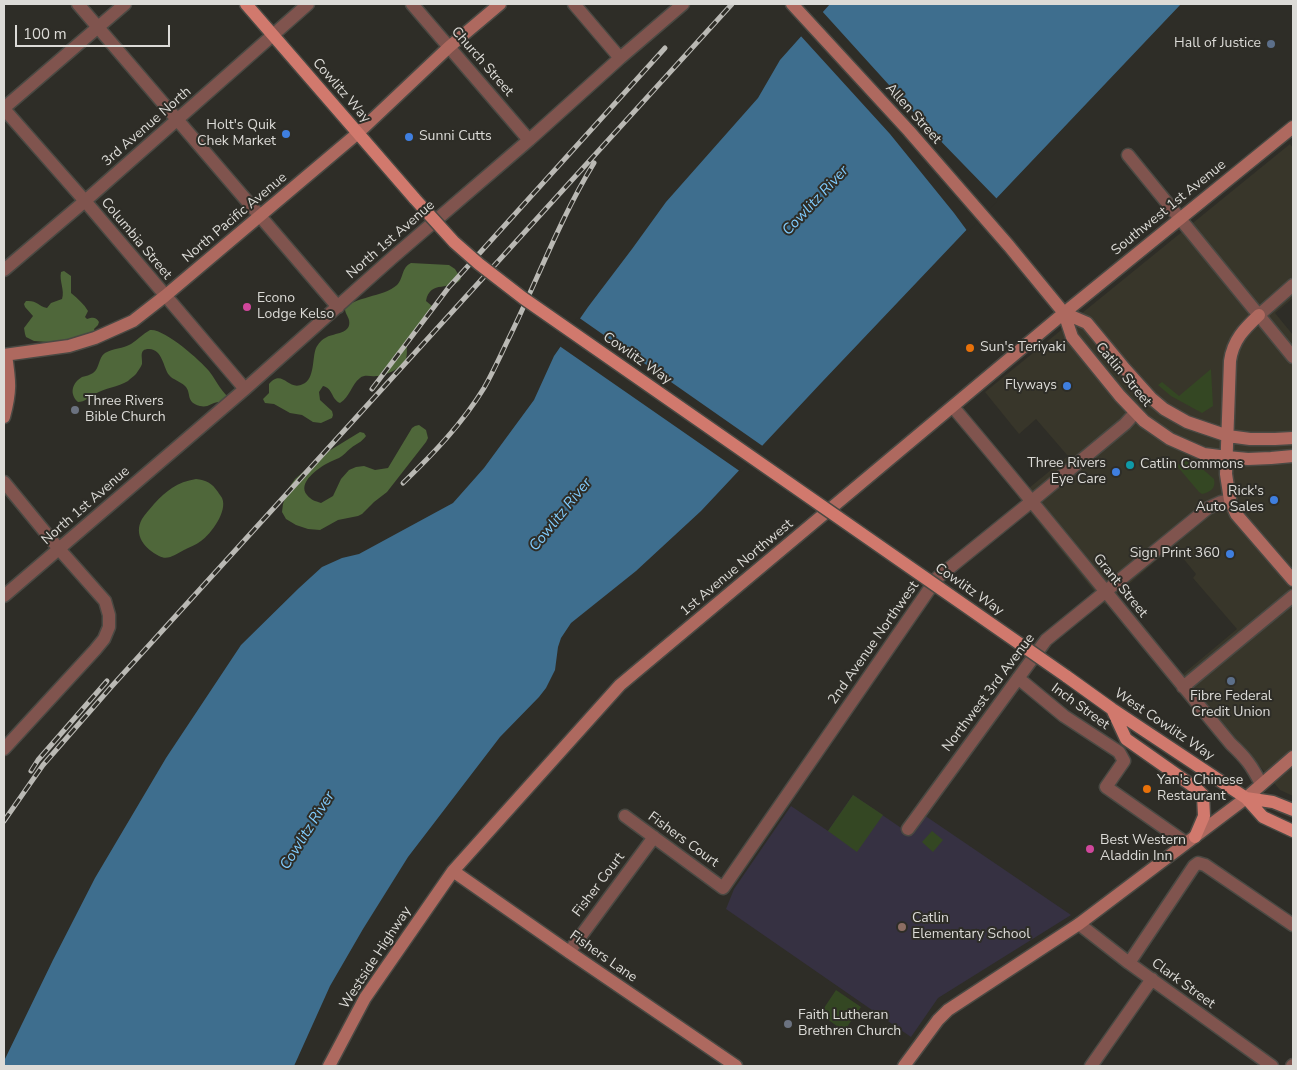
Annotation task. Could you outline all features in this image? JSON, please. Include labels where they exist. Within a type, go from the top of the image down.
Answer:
[{"type":"main road","name":"Cowlitz Way","points":[[246,4],[414,199],[454,242],[479,264],[523,298],[1066,676]]},
{"type":"main road","name":"North Pacific Avenue","points":[[4,417],[10,394],[10,380],[5,355],[70,346],[95,338],[133,321],[358,133],[449,47],[500,4]]},
{"type":"main road","name":"Allen Street","points":[[792,4],[910,131],[1064,313]]},
{"type":"main road","name":"Southwest 1st Avenue","points":[[1064,313],[1292,132]]},
{"type":"main road","name":"1st Avenue Northwest","points":[[453,871],[620,685],[1064,313]]},
{"type":"main road","name":"Catlin Street","points":[[1064,313],[1072,337],[1134,413],[1155,429],[1178,443],[1204,454],[1248,459],[1293,456]]},
{"type":"main road","points":[[1064,313],[1087,323],[1151,398],[1186,422],[1228,436],[1258,439],[1293,438]]},
{"type":"main road","points":[[1259,315],[1238,338],[1232,350],[1226,474],[1230,500],[1236,514],[1293,580]]},
{"type":"main road","name":"West Cowlitz Way","points":[[1066,676],[1112,709],[1246,798],[1263,817],[1293,831]]},
{"type":"main road","points":[[1112,709],[1126,739],[1197,789],[1202,795],[1204,816],[1190,840]]},
{"type":"main road","points":[[904,1066],[938,1020],[948,1010],[1079,924],[1246,798],[1293,757]]},
{"type":"main road","name":"West Cowlitz Way","points":[[1246,798],[1273,802],[1293,810]]},
{"type":"main road","name":"Fishers Lane","points":[[453,871],[736,1066]]},
{"type":"main road","name":"Westside Highway","points":[[329,1066],[365,998],[453,871]]},
{"type":"street","points":[[78,4],[338,307]]},
{"type":"street","points":[[4,108],[125,4]]},
{"type":"street","name":"3rd Avenue North","points":[[4,270],[308,4]]},
{"type":"street","name":"Church Street","points":[[412,4],[529,140]]},
{"type":"street","points":[[574,4],[620,58]]},
{"type":"street","name":"North 1st Avenue","points":[[4,596],[245,389],[683,4]]},
{"type":"street","name":"Columbia Street","points":[[4,108],[245,389]]},
{"type":"street","points":[[1128,155],[1293,357]]},
{"type":"street","points":[[1259,315],[1293,285]]},
{"type":"street","name":"Grant Street","points":[[953,407],[1230,744],[1243,754],[1253,767],[1261,784]]},
{"type":"street","name":"2nd Avenue Northwest","points":[[724,888],[937,578],[1125,424],[1134,413]]},
{"type":"street","points":[[4,482],[105,601],[108,615],[108,627],[104,639],[4,748]]},
{"type":"street","name":"Northwest 3rd Avenue","points":[[908,829],[1046,640],[1208,508],[1230,500]]},
{"type":"street","points":[[1183,687],[1293,596]]},
{"type":"street","name":"Inch Street","points":[[1018,678],[1064,716],[1119,752],[1124,760],[1106,788],[1190,840]]},
{"type":"street","name":"Fishers Court","points":[[625,816],[724,888]]},
{"type":"street","name":"Fisher Court","points":[[568,952],[654,837]]},
{"type":"street","points":[[1129,963],[1194,866],[1198,864],[1205,865],[1293,925]]},
{"type":"street","name":"Clark Street","points":[[1079,924],[1152,979],[1255,1062],[1272,1066]]},
{"type":"street","points":[[1091,1066],[1152,979]]},
{"type":"shaded area","points":[[1290,144],[1293,148],[1293,298],[1275,313],[1293,335],[1293,796],[1280,790],[1182,675],[1237,629],[1193,578],[1196,574],[1173,546],[1105,605],[1018,497],[1068,456],[1036,419],[1019,434],[985,392]]},
{"type":"shaded area","name":"Catlin Elementary School","points":[[853,795],[910,834],[924,815],[1071,915],[938,998],[911,1037],[726,909],[734,889],[791,806],[828,831]]},
{"type":"green space","points":[[411,263],[449,265],[455,269],[461,279],[452,285],[436,288],[428,294],[426,301],[432,306],[433,310],[407,339],[406,359],[401,365],[384,375],[362,377],[340,403],[329,389],[323,386],[319,392],[320,400],[332,411],[333,415],[332,418],[321,423],[313,422],[302,415],[290,413],[274,404],[265,403],[263,399],[269,393],[269,384],[274,380],[282,379],[298,386],[307,381],[310,378],[316,348],[319,343],[325,338],[348,328],[349,320],[345,309],[354,302],[384,292],[397,285],[406,268]]},
{"type":"green space","points":[[64,271],[71,276],[71,293],[88,311],[85,317],[87,319],[95,318],[99,322],[94,329],[96,334],[75,337],[62,343],[34,341],[26,337],[24,328],[33,316],[24,304],[26,301],[33,301],[47,308],[51,303],[62,299],[61,272]]},
{"type":"green space","points":[[150,330],[164,334],[190,353],[209,371],[223,391],[233,401],[218,402],[205,406],[195,404],[192,402],[185,386],[169,375],[157,352],[149,349],[143,350],[142,365],[128,381],[99,392],[80,402],[75,399],[73,396],[74,385],[82,377],[95,371],[105,353],[131,344]]},
{"type":"green space","points":[[1211,369],[1213,406],[1202,413],[1171,396],[1158,385],[1162,382],[1179,396]]},
{"type":"green space","points":[[419,425],[426,430],[428,438],[426,442],[387,492],[362,514],[338,520],[320,530],[308,529],[286,519],[282,512],[288,489],[295,479],[324,454],[360,432],[366,436],[340,457],[319,468],[310,476],[305,486],[307,495],[321,503],[333,496],[341,479],[349,470],[364,466],[375,470],[388,468],[412,428]]},
{"type":"green space","points":[[1184,460],[1199,466],[1214,479],[1212,489],[1202,494],[1199,492],[1177,466]]},
{"type":"green space","points":[[196,479],[211,484],[221,496],[223,509],[218,522],[205,538],[199,542],[172,556],[166,558],[159,556],[149,550],[142,541],[139,531],[142,519],[168,491],[183,482]]},
{"type":"green space","points":[[853,795],[883,815],[857,852],[828,831]]},
{"type":"green space","points":[[932,831],[943,840],[933,852],[922,842]]},
{"type":"green space","points":[[836,990],[861,1007],[844,1031],[820,1014]]},
{"type":"water","name":"Cowlitz River","points":[[830,4],[1181,4],[701,511],[636,571],[571,623],[561,638],[555,670],[546,688],[500,737],[408,857],[330,986],[294,1066],[4,1066],[4,1061],[95,878],[166,758],[241,645],[322,567],[342,558],[359,554],[453,503],[484,468],[534,400],[554,356],[666,202],[758,98],[780,60]]},
{"type":"pier","points":[[821,10],[928,128],[998,200],[968,232],[890,134],[799,34]]},
{"type":"pier","points":[[578,317],[764,447],[741,472],[558,345]]},
{"type":"railway","points":[[4,821],[43,765],[112,686],[732,4]]},
{"type":"railway","points":[[372,389],[449,287],[665,48]]},
{"type":"railway","points":[[403,483],[446,438],[484,388],[548,252],[594,163]]},
{"type":"railway","points":[[31,771],[38,760],[107,681]]},
{"type":"place","name":"Hall of Justice","points":[[1271,44]]},
{"type":"place","name":"Holt's Quik Chek Market","points":[[286,134]]},
{"type":"place","name":"Sunni Cutts","points":[[409,137]]},
{"type":"place","name":"Econo Lodge Kelso","points":[[247,307]]},
{"type":"place","name":"Sun's Teriyaki","points":[[970,348]]},
{"type":"place","name":"Flyways","points":[[1067,386]]},
{"type":"place","name":"Three Rivers Bible Church","points":[[75,410]]},
{"type":"place","name":"Catlin Commons","points":[[1130,465]]},
{"type":"place","name":"Three Rivers Eye Care","points":[[1116,472]]},
{"type":"place","name":"Rick's Auto Sales","points":[[1274,500]]},
{"type":"place","name":"Sign Print 360","points":[[1230,554]]},
{"type":"place","name":"Fibre Federal Credit Union","points":[[1231,681]]},
{"type":"place","name":"Yan's Chinese Restaurant","points":[[1147,789]]},
{"type":"place","name":"Best Western Aladdin Inn","points":[[1090,849]]},
{"type":"place","name":"Catlin Elementary School","points":[[902,927]]},
{"type":"place","name":"Faith Lutheran Brethren Church","points":[[788,1024]]}]
